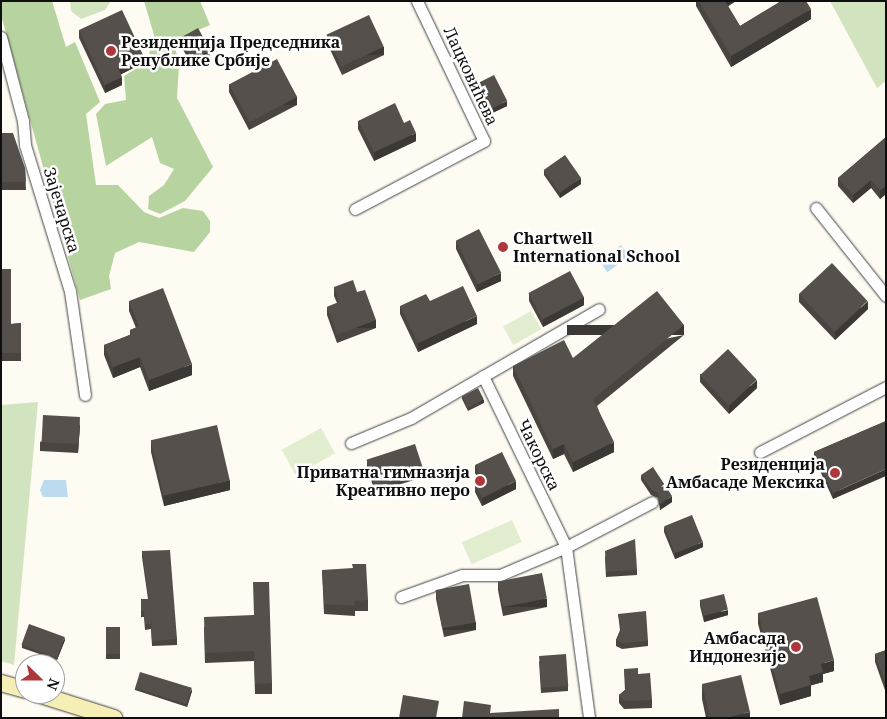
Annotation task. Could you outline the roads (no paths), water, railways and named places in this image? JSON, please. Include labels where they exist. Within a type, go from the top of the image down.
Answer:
[{"type":"main road","points":[[1,683],[15,687]]},
{"type":"main road","points":[[65,703],[114,718]]},
{"type":"street","name":"Лацковићева","points":[[355,209],[484,141],[417,1]]},
{"type":"street","name":"Зајечарска","points":[[1,37],[23,121],[25,145],[70,291],[85,394]]},
{"type":"street","points":[[816,208],[886,296]]},
{"type":"street","points":[[351,443],[411,418],[599,309]]},
{"type":"street","name":"Чакорска","points":[[483,376],[566,548],[589,718]]},
{"type":"street","points":[[760,452],[886,387]]},
{"type":"street","points":[[400,597],[462,575],[500,575],[566,548],[652,502]]},
{"type":"water","points":[[621,245],[629,256],[607,272],[599,261]]},
{"type":"water","points":[[44,480],[66,480],[68,497],[43,497],[40,490]]},
{"type":"place","name":"Резиденција Председника Републике Србије","points":[[111,51]]},
{"type":"place","name":"Chartwell International School","points":[[503,247]]},
{"type":"place","name":"Резиденција Амбасаде Мексика","points":[[835,473]]},
{"type":"place","name":"Приватна гимназија Креативно перо","points":[[480,481]]},
{"type":"place","name":"Амбасада Индонезије","points":[[796,647]]}]
